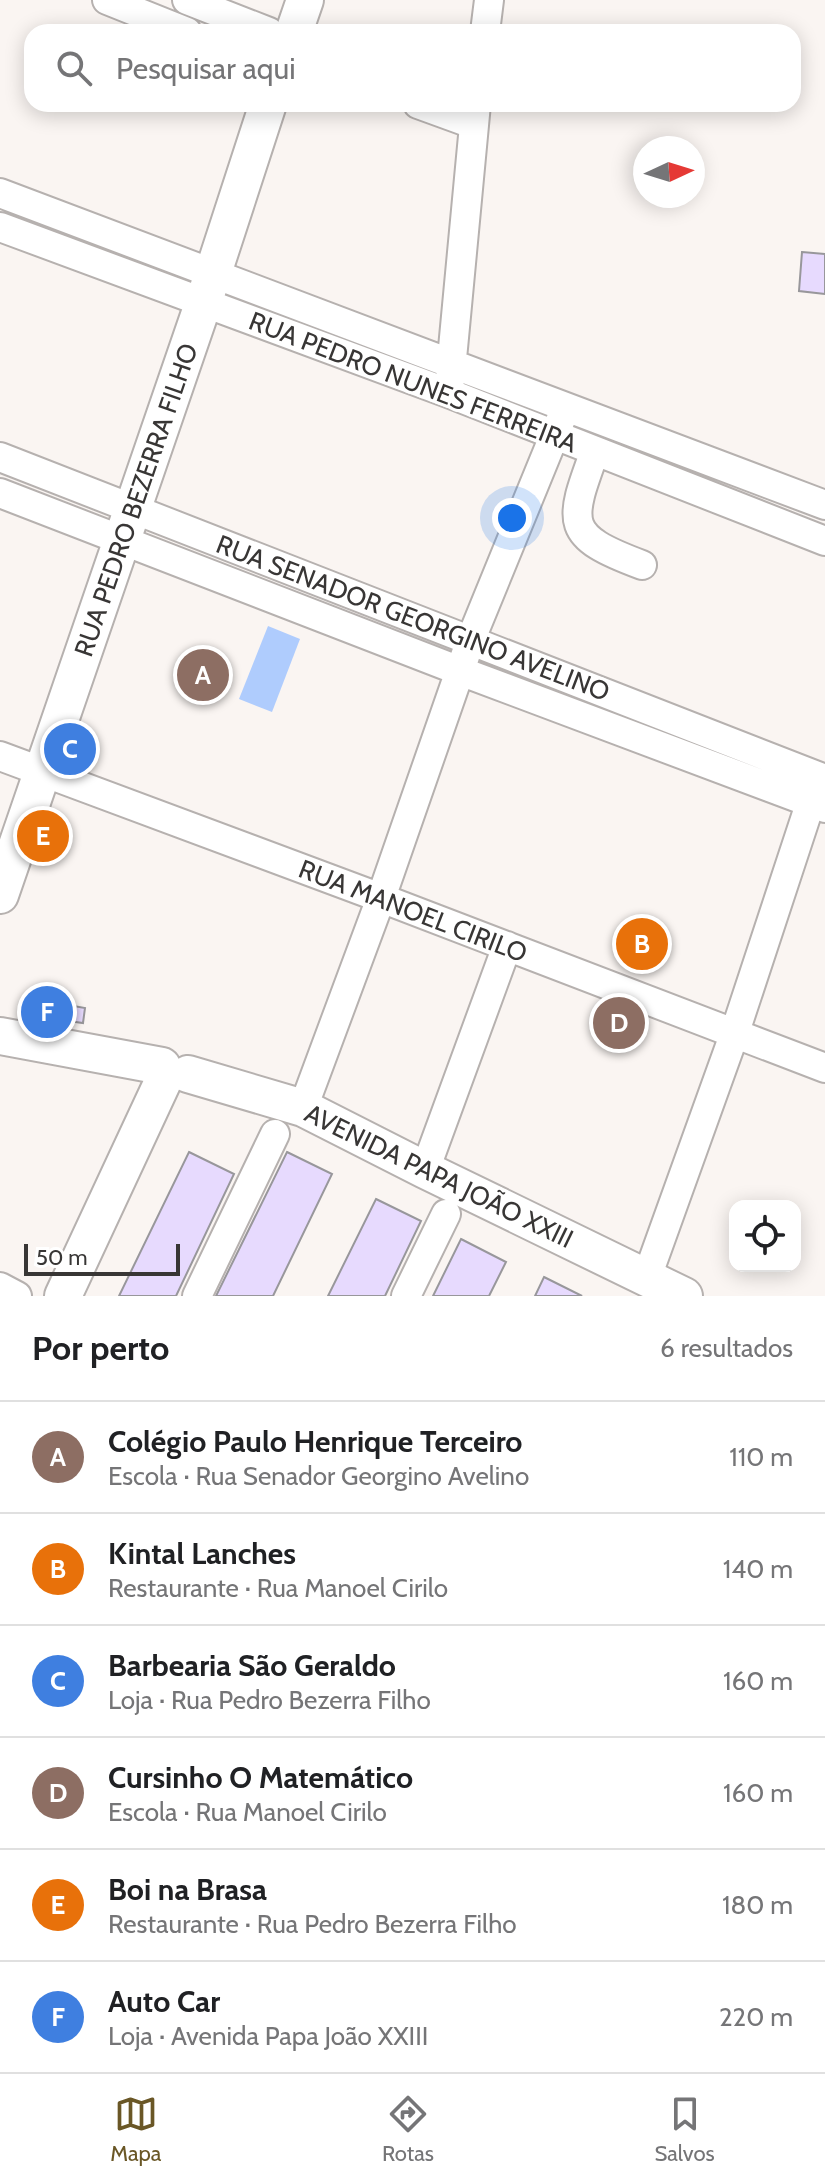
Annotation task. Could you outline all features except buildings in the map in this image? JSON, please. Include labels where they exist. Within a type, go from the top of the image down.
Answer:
[{"type":"main road","points":[[297,24],[305,0]]},
{"type":"main road","name":"RUA PEDRO BEZERRA FILHO","points":[[0,895],[208,289],[265,112]]},
{"type":"main road","name":"AVENIDA PAPA JOÃO XXIII","points":[[0,1036],[172,1072],[303,1108],[684,1296]]},
{"type":"main road","points":[[63,1296],[172,1072]]},
{"type":"street","points":[[107,0],[167,24]]},
{"type":"street","points":[[187,0],[248,24]]},
{"type":"street","points":[[486,24],[489,0]]},
{"type":"street","points":[[450,379],[475,114]]},
{"type":"street","name":"RUA PEDRO NUNES FERREIRA","points":[[0,193],[90,227],[208,289]]},
{"type":"street","name":"RUA PEDRO NUNES FERREIRA","points":[[0,227],[79,257],[208,289],[450,379],[565,407],[825,505]]},
{"type":"street","points":[[79,257],[90,227]]},
{"type":"street","name":"RUA PEDRO NUNES FERREIRA","points":[[450,379],[555,435],[825,541]]},
{"type":"street","points":[[303,1108],[381,898],[471,639],[565,407]]},
{"type":"street","points":[[595,451],[577,498],[579,525],[595,545],[642,565]]},
{"type":"street","name":"RUA SENADOR GEORGINO AVELINO","points":[[0,457],[127,524],[460,671],[821,786]]},
{"type":"street","name":"RUA SENADOR GEORGINO AVELINO","points":[[0,493],[127,524],[471,639],[821,786]]},
{"type":"street","name":"RUA MANOEL CIRILO","points":[[0,756],[825,1068]]},
{"type":"street","points":[[647,1277],[821,786]]},
{"type":"street","points":[[425,1170],[507,946]]},
{"type":"street","points":[[197,1296],[275,1134]]},
{"type":"street","points":[[406,1296],[446,1214]]},
{"type":"street","points":[[0,1287],[17,1296]]},
{"type":"water","points":[[268,626],[300,639],[272,712],[239,699]]},
{"type":"place","name":"Colégio Paulo Henrique Terceiro","points":[[203,675]]},
{"type":"place","name":"Barbearia São Geraldo","points":[[70,749]]},
{"type":"place","name":"Boi na Brasa","points":[[43,836]]},
{"type":"place","name":"Kintal Lanches","points":[[642,944]]},
{"type":"place","name":"Auto Car","points":[[47,1012]]},
{"type":"place","name":"Cursinho O Matemático","points":[[619,1023]]}]
